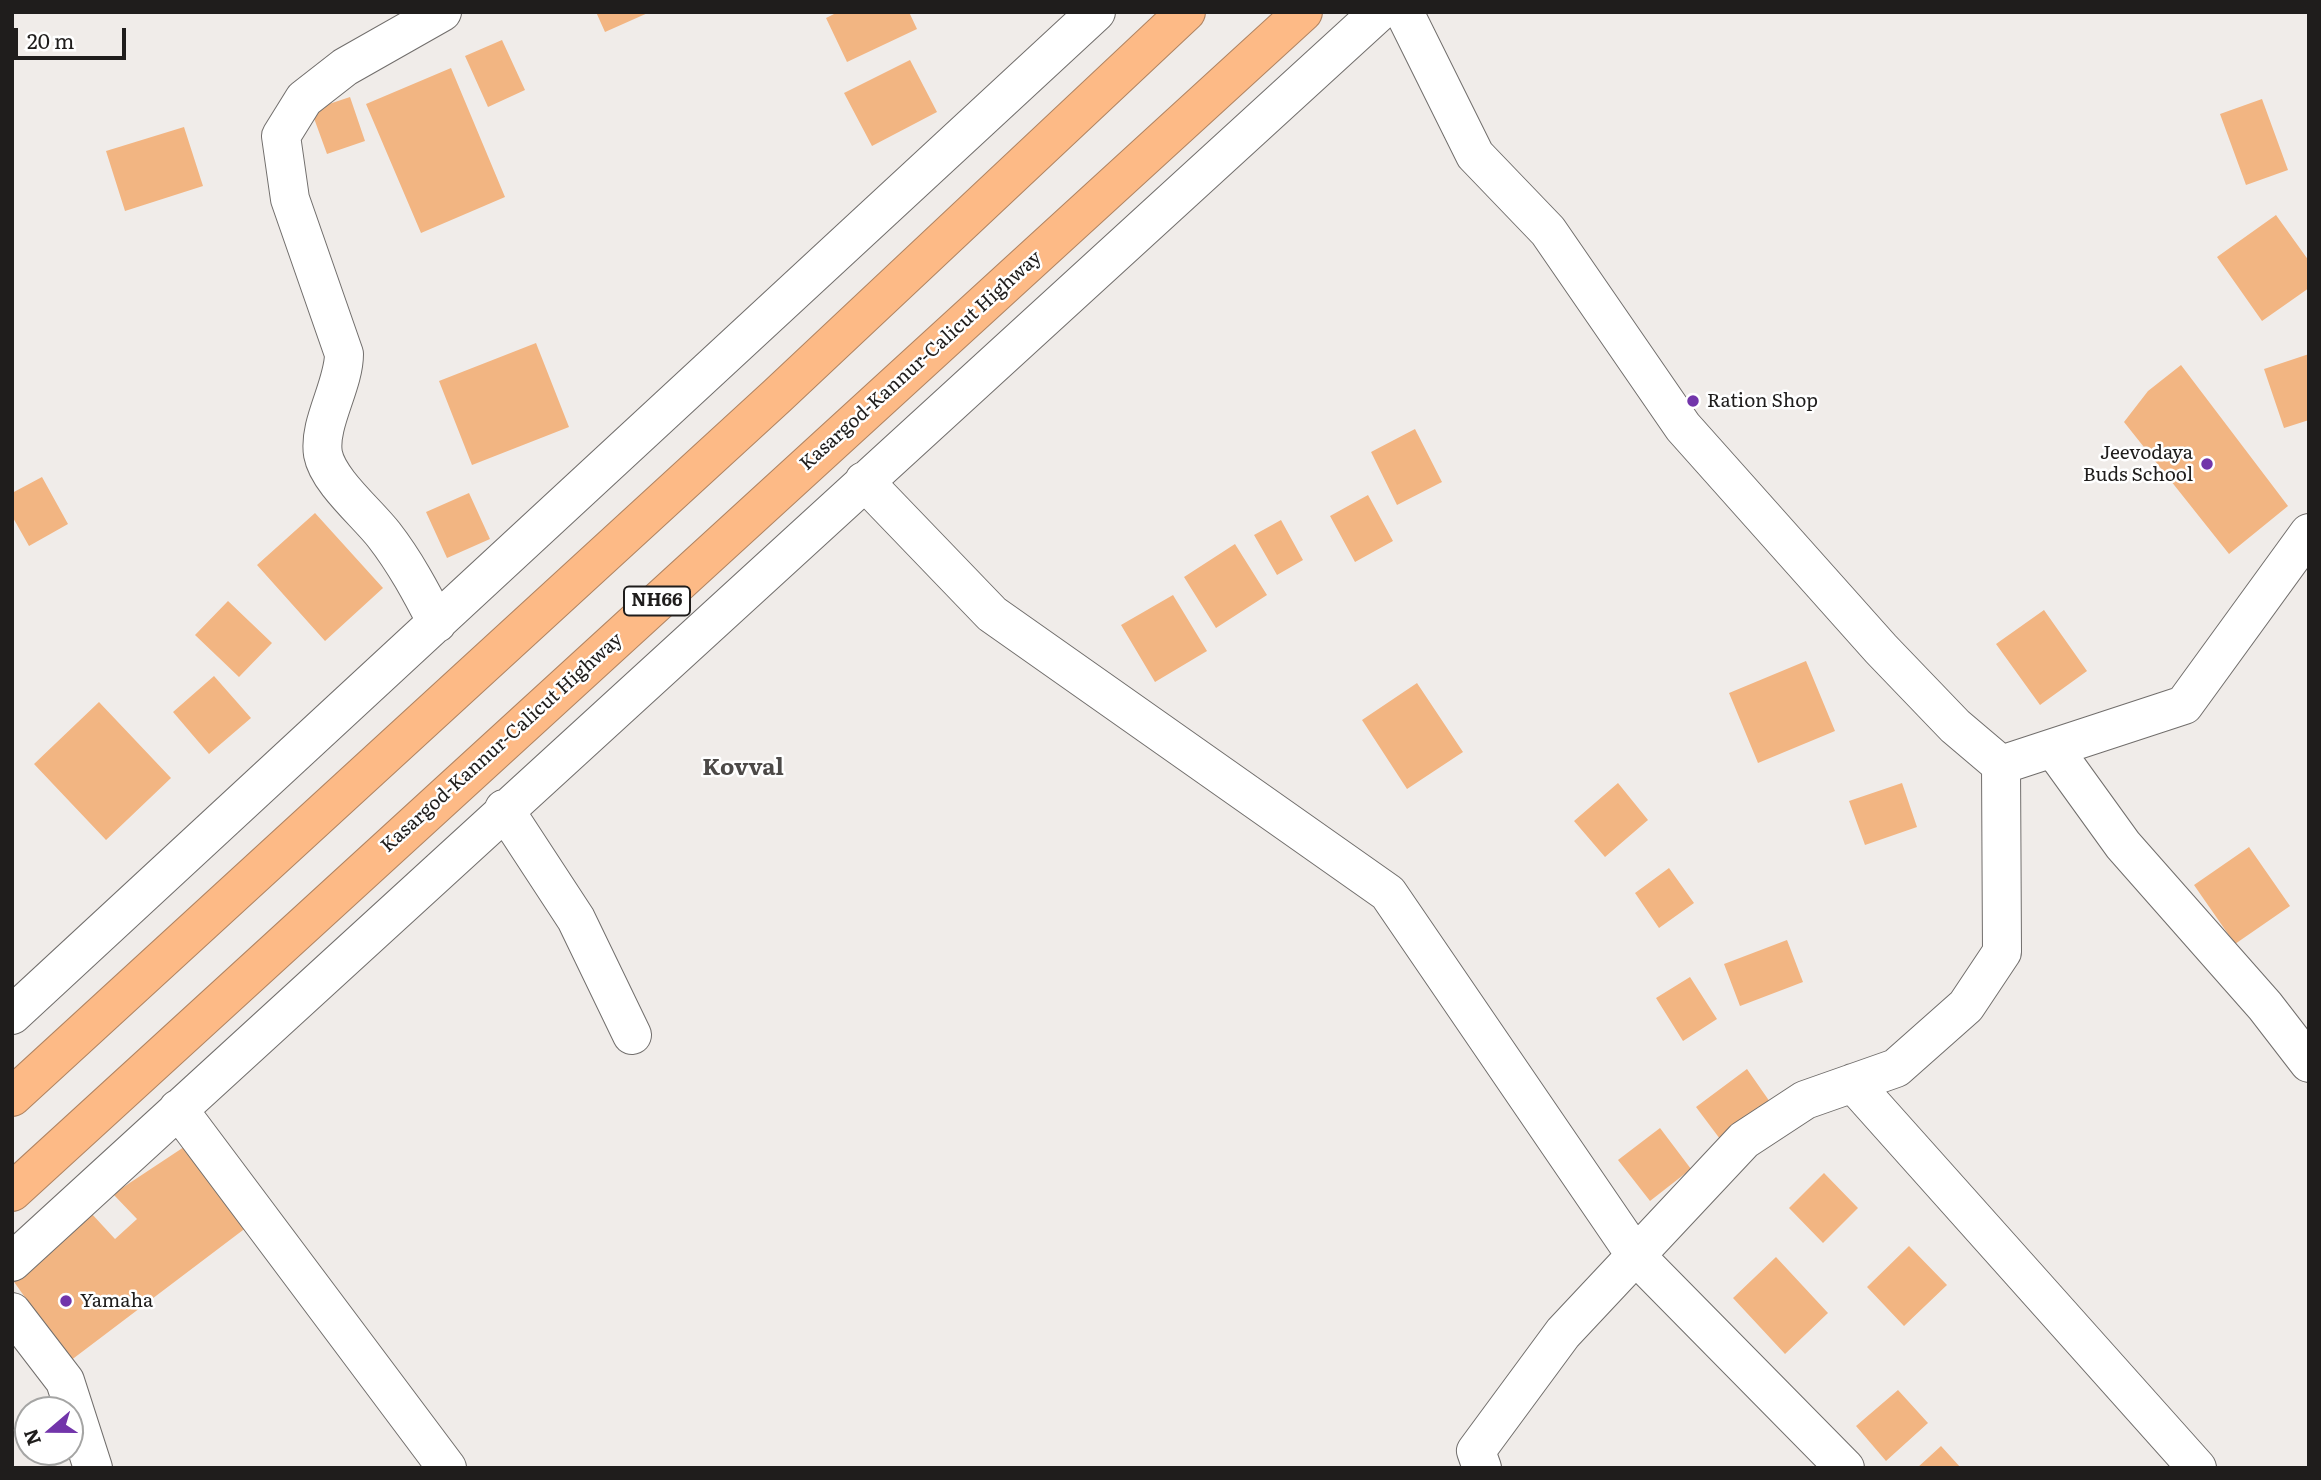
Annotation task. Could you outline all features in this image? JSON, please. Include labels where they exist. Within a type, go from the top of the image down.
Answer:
[{"type":"highway","points":[[12,1097],[777,396],[1186,12]]},
{"type":"highway","name":"Kasargod-Kannur-Calicut Highway","points":[[12,1192],[1303,12]]},
{"type":"street","points":[[437,622],[385,536],[334,476],[322,452],[344,369],[344,354],[290,200],[281,136],[304,99],[335,75],[442,12]]},
{"type":"street","points":[[12,1015],[1096,12]]},
{"type":"street","points":[[12,1262],[504,809],[1379,12]]},
{"type":"street","points":[[1404,12],[1475,155],[1548,231],[1683,426],[1881,649],[1955,726],[2001,765],[2002,952],[1966,1006],[1896,1068],[1805,1100],[1744,1140],[1563,1333],[1476,1451],[1482,1468]]},
{"type":"street","points":[[864,481],[992,614],[1388,893],[1636,1256],[1845,1468]]},
{"type":"street","points":[[2001,765],[2184,705],[2309,533]]},
{"type":"street","points":[[2053,748],[2123,845],[2264,1006],[2309,1063]]},
{"type":"street","points":[[504,809],[576,919],[632,1035]]},
{"type":"street","points":[[1853,1083],[2197,1468]]},
{"type":"street","points":[[178,1109],[447,1468]]},
{"type":"street","points":[[12,1312],[65,1381],[93,1468]]},
{"type":"building","points":[[596,12],[650,12],[605,32]]},
{"type":"building","points":[[838,12],[909,12],[917,29],[847,62],[826,18]]},
{"type":"building","points":[[502,40],[525,90],[488,107],[465,56]]},
{"type":"building","points":[[910,60],[937,112],[872,146],[844,93]]},
{"type":"building","points":[[451,68],[505,197],[421,233],[366,104]]},
{"type":"building","points":[[350,97],[365,141],[327,154],[311,110]]},
{"type":"building","points":[[2262,99],[2288,170],[2246,185],[2220,114]]},
{"type":"building","points":[[184,127],[203,186],[125,211],[106,151]]},
{"type":"building","points":[[2276,215],[2309,261],[2309,288],[2262,321],[2217,257]]},
{"type":"building","points":[[536,343],[569,427],[472,465],[439,381]]},
{"type":"building","points":[[2309,354],[2309,420],[2284,428],[2264,369]]},
{"type":"building","name":"Jeevodaya Buds School","points":[[2181,365],[2288,506],[2229,554],[2124,422],[2148,391]]},
{"type":"building","points":[[1415,429],[1442,482],[1397,505],[1371,452]]},
{"type":"building","points":[[42,477],[68,524],[29,546],[12,516],[12,493]]},
{"type":"building","points":[[469,493],[490,539],[447,558],[426,512]]},
{"type":"building","points":[[1368,495],[1393,541],[1355,562],[1330,516]]},
{"type":"building","points":[[315,513],[383,588],[325,641],[257,565]]},
{"type":"building","points":[[1281,520],[1303,560],[1277,575],[1254,535]]},
{"type":"building","points":[[1235,544],[1267,595],[1216,628],[1184,577]]},
{"type":"building","points":[[1173,595],[1207,651],[1155,682],[1121,625]]},
{"type":"building","points":[[228,601],[272,643],[239,677],[195,635]]},
{"type":"building","points":[[2044,610],[2087,671],[2040,705],[1996,644]]},
{"type":"building","points":[[1806,661],[1835,731],[1758,763],[1729,693]]},
{"type":"building","points":[[214,676],[251,718],[209,754],[173,712]]},
{"type":"building","points":[[1417,683],[1463,752],[1407,789],[1362,720]]},
{"type":"building","points":[[99,702],[171,778],[106,840],[34,764]]},
{"type":"building","points":[[1618,783],[1648,820],[1605,857],[1574,821]]},
{"type":"building","points":[[1902,783],[1917,827],[1865,845],[1849,801]]},
{"type":"building","points":[[2249,847],[2290,906],[2235,944],[2194,885]]},
{"type":"building","points":[[1669,868],[1694,903],[1659,928],[1635,893]]},
{"type":"building","points":[[1787,940],[1803,982],[1740,1006],[1724,964]]},
{"type":"building","points":[[1690,977],[1717,1019],[1683,1041],[1656,998]]},
{"type":"building","points":[[1747,1069],[1770,1102],[1720,1139],[1696,1107]]},
{"type":"building","points":[[1660,1128],[1691,1169],[1650,1201],[1618,1160]]},
{"type":"building","points":[[184,1147],[251,1224],[70,1361],[12,1279],[91,1213],[115,1239],[137,1219],[113,1194]]},
{"type":"building","points":[[1824,1173],[1858,1208],[1823,1243],[1789,1208]]},
{"type":"building","points":[[1909,1246],[1947,1285],[1904,1326],[1867,1287]]},
{"type":"building","points":[[1776,1257],[1828,1313],[1785,1354],[1733,1298]]},
{"type":"building","points":[[1898,1390],[1928,1423],[1886,1461],[1856,1426]]},
{"type":"building","points":[[1941,1446],[1961,1468],[1917,1468]]},
{"type":"place","name":"Ration Shop","points":[[1693,401]]},
{"type":"place","name":"Jeevodaya Buds School","points":[[2207,464]]},
{"type":"place","name":"Yamaha","points":[[66,1301]]},
{"type":"district","name":"Kovval","points":[[743,768]]}]
